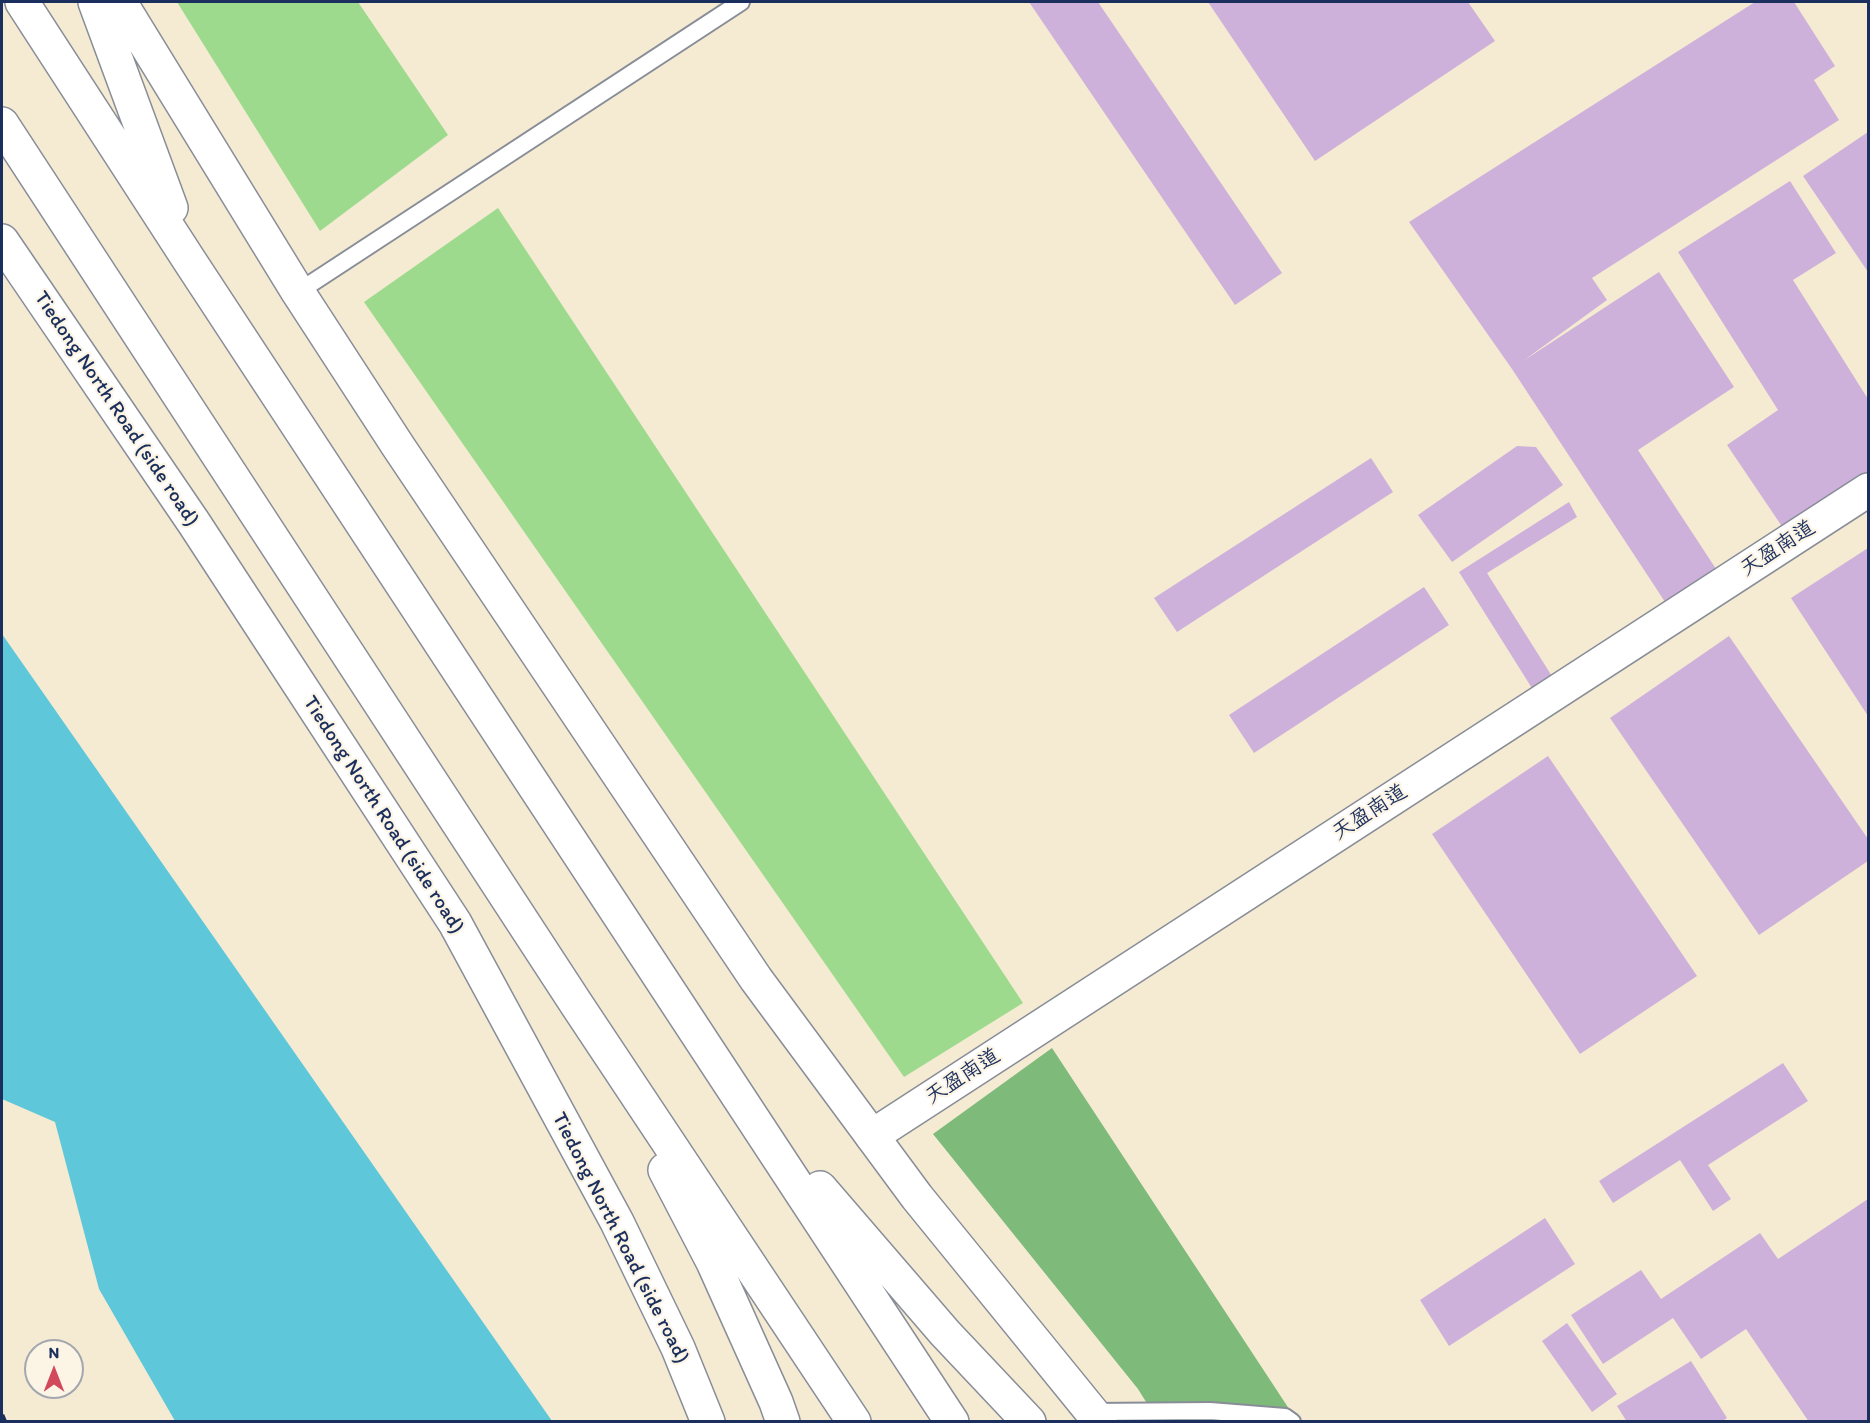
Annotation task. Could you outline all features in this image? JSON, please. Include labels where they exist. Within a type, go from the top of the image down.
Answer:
[{"type":"main road","points":[[22,2],[952,1422]]},
{"type":"main road","points":[[95,2],[191,263]]},
{"type":"main road","points":[[120,2],[298,292],[398,446],[749,969],[917,1197],[1095,1417]]},
{"type":"main road","points":[[5,132],[586,1019],[854,1422]]},
{"type":"main road","name":"Tiedong North Road (side road)","points":[[2,241],[194,523],[455,923],[617,1222],[678,1348],[708,1422]]},
{"type":"main road","name":"天盈南道","points":[[872,1136],[1869,490]]},
{"type":"main road","points":[[586,1019],[713,1262],[783,1422]]},
{"type":"main road","points":[[741,1099],[945,1333],[1029,1422]]},
{"type":"lane","points":[[298,292],[741,2]]},
{"type":"lane","points":[[1095,1417],[1210,1411],[1285,1417],[1292,1422]]},
{"type":"green space","points":[[177,2],[358,2],[448,135],[320,231]]},
{"type":"green space","points":[[498,208],[1023,1003],[904,1077],[364,302]]},
{"type":"green space","points":[[1052,1048],[1297,1421],[1158,1421],[1138,1389],[933,1134]]},
{"type":"water","points":[[2,634],[552,1421],[175,1421],[99,1289],[55,1122],[2,1099]]},
{"type":"building","points":[[1029,2],[1098,2],[1282,273],[1235,305]]},
{"type":"building","points":[[1208,2],[1468,2],[1495,41],[1315,161]]},
{"type":"building","points":[[1755,2],[1794,2],[1835,66],[1814,80],[1839,120],[1592,278],[1607,300],[1523,361],[1659,272],[1734,387],[1638,450],[1720,575],[1669,608],[1512,369],[1409,222]]},
{"type":"building","points":[[1868,132],[1868,272],[1803,176]]},
{"type":"building","points":[[1790,181],[1836,253],[1793,280],[1868,399],[1868,475],[1783,528],[1727,445],[1778,410],[1678,252]]},
{"type":"building","points":[[1517,446],[1536,447],[1563,485],[1452,562],[1418,515]]},
{"type":"building","points":[[1371,458],[1393,492],[1177,632],[1154,598]]},
{"type":"building","points":[[1569,502],[1577,517],[1487,573],[1555,681],[1535,693],[1459,572]]},
{"type":"building","points":[[1868,548],[1868,716],[1791,598]]},
{"type":"building","points":[[1424,587],[1449,625],[1254,753],[1229,715]]},
{"type":"building","points":[[1729,636],[1868,839],[1868,861],[1759,935],[1610,718]]},
{"type":"building","points":[[1548,756],[1697,976],[1580,1054],[1432,834]]},
{"type":"building","points":[[1783,1063],[1808,1101],[1708,1165],[1731,1199],[1713,1211],[1680,1160],[1613,1203],[1599,1181]]},
{"type":"building","points":[[1868,1199],[1868,1422],[1809,1422],[1746,1329],[1701,1359],[1673,1318],[1603,1364],[1571,1315],[1641,1270],[1661,1299],[1760,1233],[1778,1259]]},
{"type":"building","points":[[1545,1218],[1575,1264],[1449,1346],[1420,1300]]},
{"type":"building","points":[[1567,1323],[1617,1394],[1592,1412],[1542,1341]]},
{"type":"building","points":[[1691,1361],[1727,1418],[1721,1422],[1627,1422],[1617,1406]]},
{"type":"railway","points":[[2,1415],[5,1422]]}]
